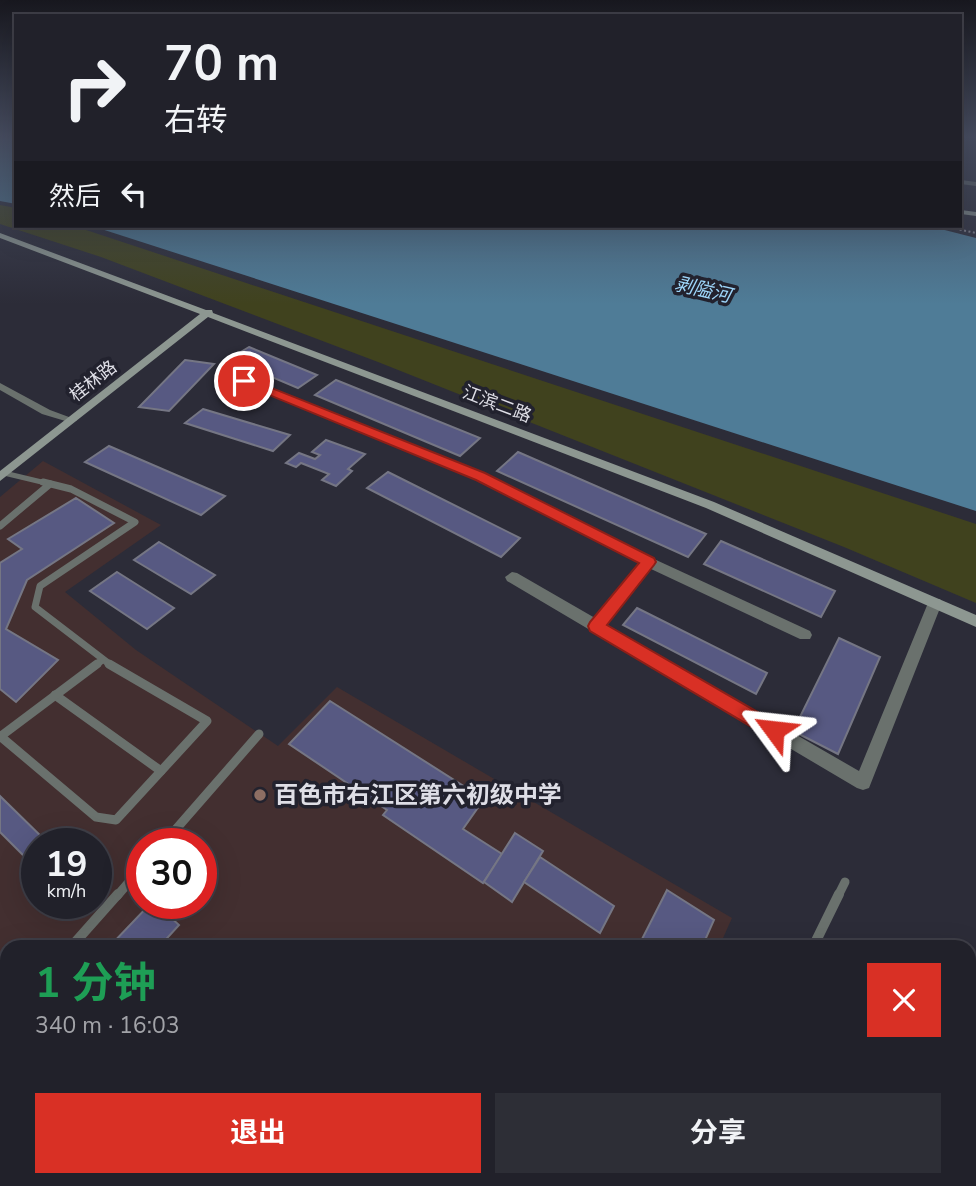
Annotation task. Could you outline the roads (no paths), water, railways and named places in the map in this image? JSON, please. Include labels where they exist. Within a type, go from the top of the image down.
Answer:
[{"type":"main road","name":"江滨二路","points":[[0,235],[209,312],[710,505],[976,621]]},
{"type":"main road","name":"桂林路","points":[[2,475],[209,312]]},
{"type":"street","points":[[244,381],[481,477],[649,562],[805,635]]},
{"type":"street","points":[[0,386],[46,412],[72,420]]},
{"type":"street","points":[[596,626],[649,562]]},
{"type":"street","points":[[512,578],[863,782],[935,603]]},
{"type":"lane","points":[[2,475],[71,489],[135,522],[40,586],[35,607],[102,660],[207,721],[116,820],[96,817],[0,736],[102,660]]},
{"type":"lane","points":[[0,526],[50,484]]},
{"type":"lane","points":[[55,695],[161,771]]},
{"type":"lane","points":[[177,828],[260,734]]},
{"type":"lane","points":[[816,940],[845,882]]},
{"type":"lane","points":[[77,940],[126,885]]},
{"type":"water","points":[[0,193],[14,193],[14,204],[0,201]]},
{"type":"water","name":"剥隘河","points":[[98,228],[937,228],[976,238],[976,511]]},
{"type":"place","name":"百色市右江区第六初级中学","points":[[260,795]]}]
